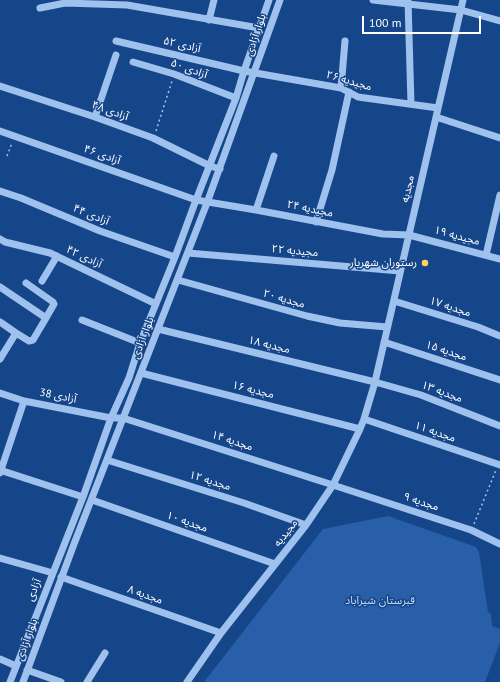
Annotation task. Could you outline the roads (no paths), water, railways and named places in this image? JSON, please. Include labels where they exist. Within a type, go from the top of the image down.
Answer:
[{"type":"street","points":[[209,20],[214,0]]},
{"type":"street","name":"بلوار آزادی","points":[[53,573],[111,418],[129,378],[140,343],[175,257],[236,98],[269,0]]},
{"type":"street","name":"بلوار آزادی","points":[[23,682],[61,577],[220,169],[280,0]]},
{"type":"street","points":[[373,0],[408,2],[461,10],[500,21]]},
{"type":"street","name":"مجدیه","points":[[375,382],[463,0]]},
{"type":"street","points":[[40,8],[65,3],[126,2],[209,20],[259,28]]},
{"type":"street","points":[[408,2],[411,104]]},
{"type":"street","name":"آزادی ۵۲","points":[[116,41],[244,71],[255,72]]},
{"type":"street","points":[[341,88],[344,41]]},
{"type":"street","points":[[95,117],[116,55]]},
{"type":"street","name":"آزادی ۵۰","points":[[133,62],[174,74],[236,98]]},
{"type":"street","name":"مجیدیه ۲۶","points":[[255,72],[341,88],[358,98],[438,108]]},
{"type":"street","name":"آزادی ۴۸","points":[[0,86],[95,117],[153,138],[210,166],[220,169]]},
{"type":"street","points":[[316,222],[332,170],[349,92]]},
{"type":"street","points":[[436,117],[500,138]]},
{"type":"street","name":"آزادی ۴۶","points":[[0,131],[196,200],[207,202]]},
{"type":"street","points":[[256,210],[274,156]]},
{"type":"street","name":"آزادی ۴۴","points":[[0,191],[21,198],[100,231],[175,257]]},
{"type":"street","points":[[486,255],[500,199]]},
{"type":"street","name":"مجیدیه ۲۴","points":[[207,202],[383,234],[409,235]]},
{"type":"street","name":"مجیدیه ۱۹","points":[[409,235],[500,259]]},
{"type":"street","name":"آزادی ۴۲","points":[[0,239],[6,242],[50,253],[156,304]]},
{"type":"street","name":"مجیدیه ۲۲","points":[[188,253],[400,271]]},
{"type":"street","points":[[42,281],[57,256]]},
{"type":"street","name":"مجدیه ۲۰","points":[[178,280],[307,316],[340,323],[387,327]]},
{"type":"street","points":[[0,322],[29,341],[33,340],[54,304],[26,283]]},
{"type":"street","points":[[0,287],[46,318]]},
{"type":"street","name":"مجدیه ۱۷","points":[[394,301],[478,327],[500,336]]},
{"type":"street","points":[[82,320],[140,343]]},
{"type":"street","name":"مجدیه ۱۸","points":[[158,329],[375,382]]},
{"type":"street","points":[[0,359],[16,333]]},
{"type":"street","name":"مجدیه ۱۵","points":[[384,342],[500,380]]},
{"type":"street","points":[[136,354],[147,358]]},
{"type":"street","name":"مجدیه ۱۶","points":[[141,373],[360,429]]},
{"type":"street","name":"مجیدیه","points":[[187,682],[221,633],[306,525],[333,484],[360,429],[375,382]]},
{"type":"street","name":"مجدیه ۱۳","points":[[375,382],[421,395],[500,426]]},
{"type":"street","name":"آزادی 38","points":[[0,393],[24,401],[111,418],[123,418]]},
{"type":"street","points":[[24,401],[0,471],[82,497]]},
{"type":"street","name":"مجدیه ۱۴","points":[[123,418],[333,484]]},
{"type":"street","name":"مجدیه ۱۱","points":[[364,419],[499,465]]},
{"type":"street","name":"مجدیه ۱۲","points":[[107,460],[306,525]]},
{"type":"street","name":"مجدیه ۹","points":[[333,484],[471,530],[500,544]]},
{"type":"street","name":"مجدیه ۱۰","points":[[92,500],[275,564]]},
{"type":"street","points":[[66,541],[74,544]]},
{"type":"street","points":[[0,558],[53,573]]},
{"type":"street","name":"آزادی","points":[[10,682],[53,573]]},
{"type":"street","name":"مجدیه ۸","points":[[61,577],[221,633]]},
{"type":"street","points":[[87,682],[105,653]]},
{"type":"street","points":[[0,660],[16,666]]},
{"type":"street","points":[[28,670],[61,682]]},
{"type":"place","name":"رستوران شهریار","points":[[425,263]]},
{"type":"park label","name":"قبرستان شیرآباد","points":[[380,601]]}]
